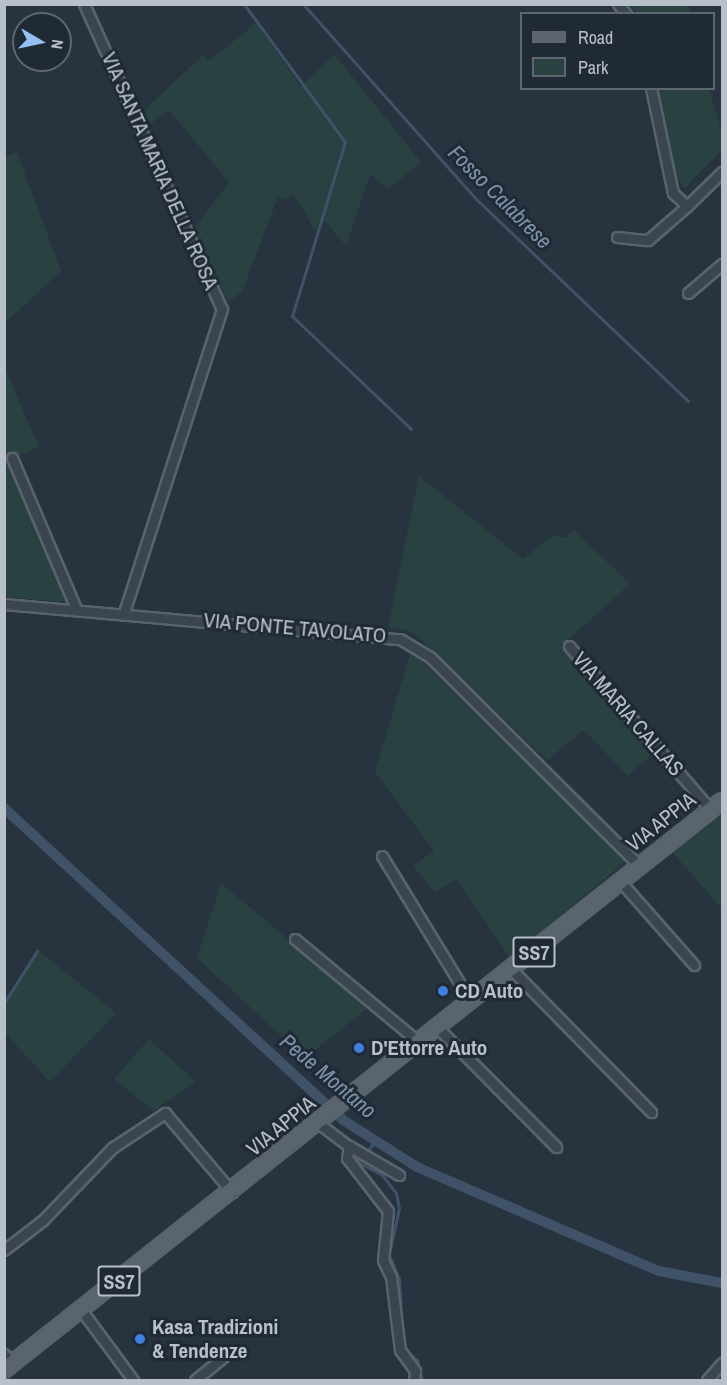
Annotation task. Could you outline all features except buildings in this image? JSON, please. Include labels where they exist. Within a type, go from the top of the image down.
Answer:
[{"type":"main road","name":"VIA APPIA","points":[[7,1363],[82,1311],[723,801]]},
{"type":"street","name":"VIA SANTA MARIA DELLA ROSA","points":[[84,4],[222,309],[124,613]]},
{"type":"street","points":[[651,90],[666,175],[687,206]]},
{"type":"street","points":[[618,237],[648,240],[723,172]]},
{"type":"street","points":[[687,293],[723,264]]},
{"type":"street","points":[[12,458],[76,609]]},
{"type":"street","name":"VIA PONTE TAVOLATO","points":[[4,604],[400,639],[430,657],[639,866]]},
{"type":"street","name":"VIA MARIA CALLAS","points":[[570,646],[711,810]]},
{"type":"street","points":[[382,856],[471,1002]]},
{"type":"street","points":[[620,881],[694,965]]},
{"type":"street","points":[[295,939],[420,1042]]},
{"type":"street","points":[[512,970],[651,1112]]},
{"type":"street","points":[[438,1028],[556,1147]]},
{"type":"street","points":[[4,1250],[43,1220],[112,1149],[165,1113],[232,1192]]},
{"type":"street","points":[[319,1122],[349,1146],[399,1175]]},
{"type":"street","points":[[349,1146],[347,1158],[388,1211],[383,1260],[391,1277],[400,1350],[414,1380]]},
{"type":"street","points":[[82,1311],[133,1380]]},
{"type":"street","points":[[195,1380],[223,1357]]},
{"type":"street","points":[[707,1380],[723,1364]]},
{"type":"green space","points":[[630,5],[688,5],[691,12],[636,12]]},
{"type":"green space","points":[[256,23],[301,87],[334,54],[421,162],[388,189],[370,174],[346,246],[325,221],[314,229],[294,194],[284,200],[278,197],[242,292],[228,302],[194,229],[229,182],[169,110],[145,128],[139,115],[203,55],[209,61]]},
{"type":"green space","points":[[657,90],[709,90],[722,132],[722,150],[685,188],[671,172]]},
{"type":"green space","points":[[17,152],[61,271],[5,323],[5,158]]},
{"type":"green space","points":[[4,366],[39,447],[10,459],[66,602],[5,597]]},
{"type":"green space","points":[[419,476],[523,559],[553,535],[565,538],[574,530],[630,584],[562,645],[654,752],[628,776],[584,730],[547,760],[413,632],[388,627]]},
{"type":"green space","points":[[411,651],[626,861],[510,958],[456,879],[435,892],[413,866],[434,851],[375,772]]},
{"type":"green space","points":[[722,811],[722,909],[672,852]]},
{"type":"green space","points":[[221,883],[369,1007],[305,1058],[197,958]]},
{"type":"green space","points":[[38,950],[116,1013],[50,1082],[5,1033],[5,1004]]},
{"type":"green space","points":[[149,1039],[196,1082],[154,1111],[114,1079]]},
{"type":"waterway","points":[[244,4],[345,142],[292,316],[411,429]]},
{"type":"waterway","name":"Fosso Calabrese","points":[[303,4],[476,199],[688,401]]},
{"type":"waterway","name":"Pede Montano","points":[[4,808],[343,1120],[417,1167],[659,1271],[722,1283]]},
{"type":"waterway","points":[[4,1003],[37,951]]},
{"type":"waterway","points":[[376,1140],[358,1162],[382,1175],[396,1193],[399,1208],[389,1255],[399,1278],[402,1332]]},
{"type":"waterway","points":[[405,1350],[417,1360],[422,1380]]},
{"type":"place","name":"CD Auto","points":[[443,991]]},
{"type":"place","name":"D'Ettorre Auto","points":[[359,1048]]},
{"type":"place","name":"Kasa Tradizioni & Tendenze","points":[[140,1339]]}]
